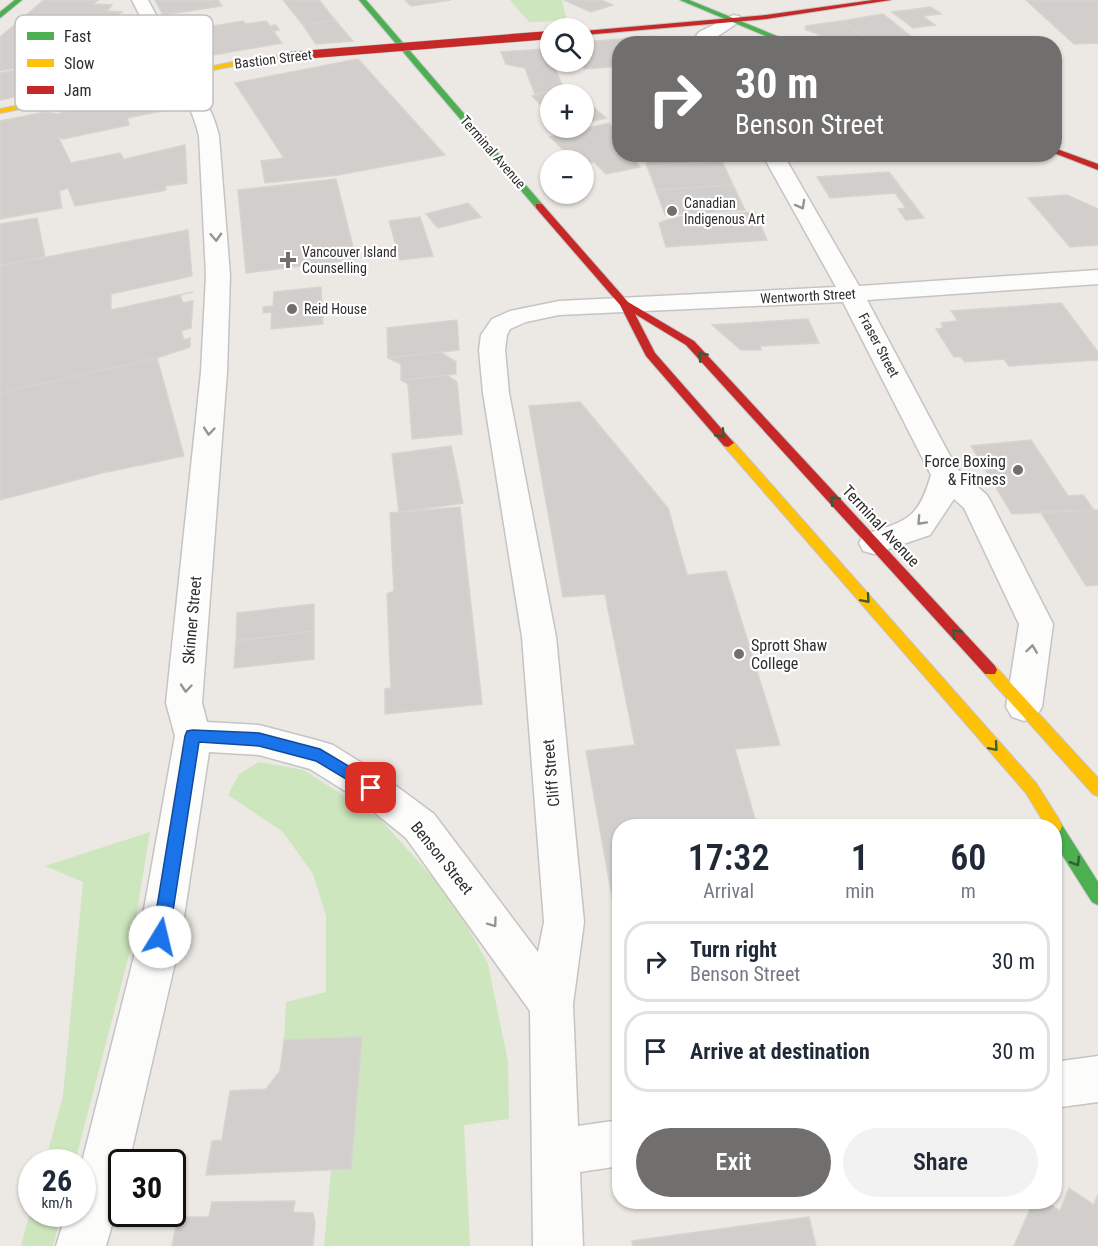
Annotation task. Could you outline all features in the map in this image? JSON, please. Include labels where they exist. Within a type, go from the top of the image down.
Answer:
[{"type":"main road","points":[[0,16],[19,0]]},
{"type":"main road","name":"Terminal Avenue","points":[[362,0],[624,304],[650,354],[1031,788],[1049,819]]},
{"type":"main road","points":[[683,0],[773,36]]},
{"type":"main road","points":[[594,32],[734,20],[888,0]]},
{"type":"main road","name":"Bastion Street","points":[[213,69],[289,56],[540,36]]},
{"type":"main road","name":"Bastion Street","points":[[0,111],[15,108]]},
{"type":"main road","points":[[1062,153],[1098,167]]},
{"type":"main road","name":"Terminal Avenue","points":[[624,304],[690,343],[1098,789]]},
{"type":"main road","name":"Terminal Avenue","points":[[1062,840],[1098,897]]},
{"type":"street","name":"Skinner Street","points":[[140,0],[148,15]]},
{"type":"street","points":[[705,36],[734,20]]},
{"type":"street","name":"Skinner Street","points":[[81,1246],[104,1168],[160,937],[193,736],[184,703],[214,372],[218,275],[213,178],[206,123],[201,111]]},
{"type":"street","name":"Fraser Street","points":[[777,162],[851,294],[946,475],[976,502],[1036,624],[1024,707]]},
{"type":"street","name":"Wentworth Street","points":[[519,316],[559,308],[851,294],[1098,277]]},
{"type":"street","name":"Cliff Street","points":[[519,316],[501,324],[494,335],[492,350],[496,393],[539,637],[564,922],[551,1004],[558,1246]]},
{"type":"street","points":[[874,543],[919,527],[940,497],[946,475]]},
{"type":"street","name":"Benson Street","points":[[193,736],[259,740],[320,756],[371,788],[420,825],[551,1004]]},
{"type":"street","points":[[1062,1084],[1098,1079]]},
{"type":"street","points":[[556,1152],[612,1144]]},
{"type":"green space","points":[[510,0],[562,0],[566,18],[540,18],[540,22],[529,22]]},
{"type":"green space","points":[[259,762],[304,770],[381,820],[453,900],[488,964],[508,1062],[509,1119],[464,1125],[470,1246],[324,1246],[331,1170],[351,1169],[362,1038],[284,1040],[286,1002],[326,992],[326,916],[313,874],[283,832],[228,795],[239,774]]},
{"type":"green space","points":[[150,832],[131,947],[78,1149],[49,1149],[63,1096],[83,882],[45,866]]},
{"type":"green space","points":[[26,1227],[58,1227],[53,1246],[21,1246]]},
{"type":"building","points":[[44,0],[98,0],[93,4],[112,5],[107,11],[122,12],[118,15],[26,15]]},
{"type":"building","points":[[155,0],[218,0],[222,6],[163,15]]},
{"type":"building","points":[[283,0],[319,0],[335,20],[303,25]]},
{"type":"building","points":[[405,0],[451,0],[411,6]]},
{"type":"building","points":[[564,0],[601,0],[613,5],[591,12]]},
{"type":"building","points":[[1026,0],[1098,0],[1098,43],[1074,44]]},
{"type":"building","points":[[931,7],[941,14],[923,16],[935,25],[913,28],[892,12]]},
{"type":"building","points":[[883,14],[911,36],[862,36],[841,21]]},
{"type":"building","points":[[335,20],[353,41],[316,44],[303,25]]},
{"type":"building","points":[[243,21],[245,24],[266,21],[270,26],[276,25],[279,30],[273,31],[282,43],[213,55],[213,26]]},
{"type":"building","points":[[841,21],[863,36],[822,36],[805,29],[806,26]]},
{"type":"building","points":[[15,24],[15,68],[0,71],[0,37]]},
{"type":"building","points":[[612,40],[612,67],[594,68],[594,41]]},
{"type":"building","points":[[540,49],[540,72],[556,72],[562,84],[540,84],[540,93],[535,94],[525,68],[506,64],[501,52]]},
{"type":"building","points":[[358,59],[445,155],[338,175],[265,183],[261,161],[284,158],[235,83]]},
{"type":"building","points":[[15,70],[15,97],[0,100],[0,73]]},
{"type":"building","points":[[540,94],[540,104],[532,96]]},
{"type":"building","points":[[594,108],[606,118],[594,121]]},
{"type":"building","points":[[65,111],[162,111],[127,118],[129,125],[63,139],[58,137],[71,163],[120,153],[123,158],[121,160],[185,145],[187,183],[165,186],[166,190],[162,191],[75,206],[68,188],[59,191],[62,208],[0,219],[0,121],[45,112],[58,114]]},
{"type":"building","points":[[609,123],[612,127],[612,162],[637,162],[640,167],[606,174],[594,162],[594,150],[564,150],[551,138],[594,138],[594,127]]},
{"type":"building","points":[[646,162],[707,162],[647,166]]},
{"type":"building","points":[[722,162],[733,185],[656,190],[647,166]]},
{"type":"building","points":[[889,172],[924,218],[906,220],[898,209],[906,208],[895,193],[830,198],[817,177]]},
{"type":"building","points":[[336,179],[356,259],[246,273],[238,190]]},
{"type":"building","points":[[733,185],[745,210],[665,215],[656,190]]},
{"type":"building","points":[[1067,195],[1098,209],[1098,245],[1070,247],[1028,198]]},
{"type":"building","points":[[468,203],[481,217],[438,228],[426,214]]},
{"type":"building","points":[[755,212],[767,240],[666,247],[659,223],[676,217]]},
{"type":"building","points":[[420,217],[433,256],[400,260],[389,221]]},
{"type":"building","points":[[37,218],[45,257],[0,266],[0,224]]},
{"type":"building","points":[[188,230],[192,276],[111,294],[111,310],[193,292],[180,295],[183,303],[193,301],[191,328],[181,331],[184,340],[190,338],[190,347],[157,358],[0,393],[0,266]]},
{"type":"building","name":"Reid House","points":[[321,287],[323,324],[271,329],[272,312],[263,313],[263,307],[273,306],[274,292]]},
{"type":"building","points":[[1061,303],[1098,352],[1098,360],[1009,366],[1004,359],[965,362],[961,357],[954,357],[936,329],[943,328],[941,323],[958,321],[951,311]]},
{"type":"building","points":[[808,319],[819,343],[760,346],[761,350],[741,350],[712,325]]},
{"type":"building","points":[[457,320],[459,350],[388,358],[387,328]]},
{"type":"building","points":[[440,352],[456,362],[456,374],[401,380],[401,364],[388,358]]},
{"type":"building","points":[[157,358],[184,456],[102,473],[0,500],[0,393]]},
{"type":"building","points":[[447,375],[457,382],[462,434],[412,439],[408,384],[401,380]]},
{"type":"building","points":[[580,402],[668,508],[687,575],[726,571],[780,745],[735,749],[755,819],[612,819],[612,896],[586,751],[635,745],[605,594],[563,597],[529,406]]},
{"type":"building","name":"Force Boxing & Fitness","points":[[1031,440],[1068,496],[1083,495],[1094,510],[1012,514],[971,446]]},
{"type":"building","points":[[451,446],[463,503],[399,512],[392,454]]},
{"type":"building","points":[[460,507],[482,704],[385,714],[385,689],[391,688],[387,594],[394,591],[390,513]]},
{"type":"building","points":[[1098,510],[1098,585],[1086,586],[1040,511]]},
{"type":"building","points":[[314,604],[314,631],[236,641],[237,613]]},
{"type":"building","points":[[314,631],[314,659],[234,668],[236,641]]},
{"type":"building","points":[[362,1037],[351,1169],[206,1175],[212,1141],[222,1140],[230,1091],[266,1089],[280,1071],[284,1040]]},
{"type":"building","points":[[1069,1188],[1094,1205],[1098,1194],[1098,1246],[1014,1246],[1030,1209],[1057,1209],[1060,1211]]},
{"type":"building","points":[[295,1201],[293,1212],[313,1213],[315,1223],[313,1246],[172,1246],[176,1227],[186,1227],[186,1217],[209,1217],[212,1202]]},
{"type":"building","points":[[809,1217],[816,1246],[633,1246],[632,1241]]},
{"type":"traffic: fast","points":[[0,16],[19,0]]},
{"type":"traffic: fast","points":[[362,0],[539,206]]},
{"type":"traffic: fast","points":[[683,0],[773,36]]},
{"type":"traffic: fast","points":[[1062,840],[1098,897]]},
{"type":"traffic: slow","points":[[213,68],[289,56]]},
{"type":"traffic: slow","points":[[0,111],[15,108]]},
{"type":"traffic: slow","points":[[728,443],[1031,788],[1050,819]]},
{"type":"traffic: slow","points":[[990,670],[1098,789]]},
{"type":"traffic: jam","points":[[594,32],[766,17],[888,0]]},
{"type":"traffic: jam","points":[[289,56],[540,36]]},
{"type":"traffic: jam","points":[[1062,153],[1098,167]]},
{"type":"traffic: jam","points":[[539,206],[624,304],[650,354],[728,443]]},
{"type":"traffic: jam","points":[[624,304],[690,343],[990,670]]},
{"type":"place","name":"Canadian Indigenous Art","points":[[672,211]]},
{"type":"place","name":"Vancouver Island Counselling","points":[[288,260]]},
{"type":"place","name":"Reid House","points":[[292,309]]},
{"type":"place","name":"Force Boxing & Fitness","points":[[1018,470]]},
{"type":"place","name":"Sprott Shaw College","points":[[739,654]]},
{"type":"route","points":[[160,937],[193,736],[259,740],[320,756],[371,788]]}]
